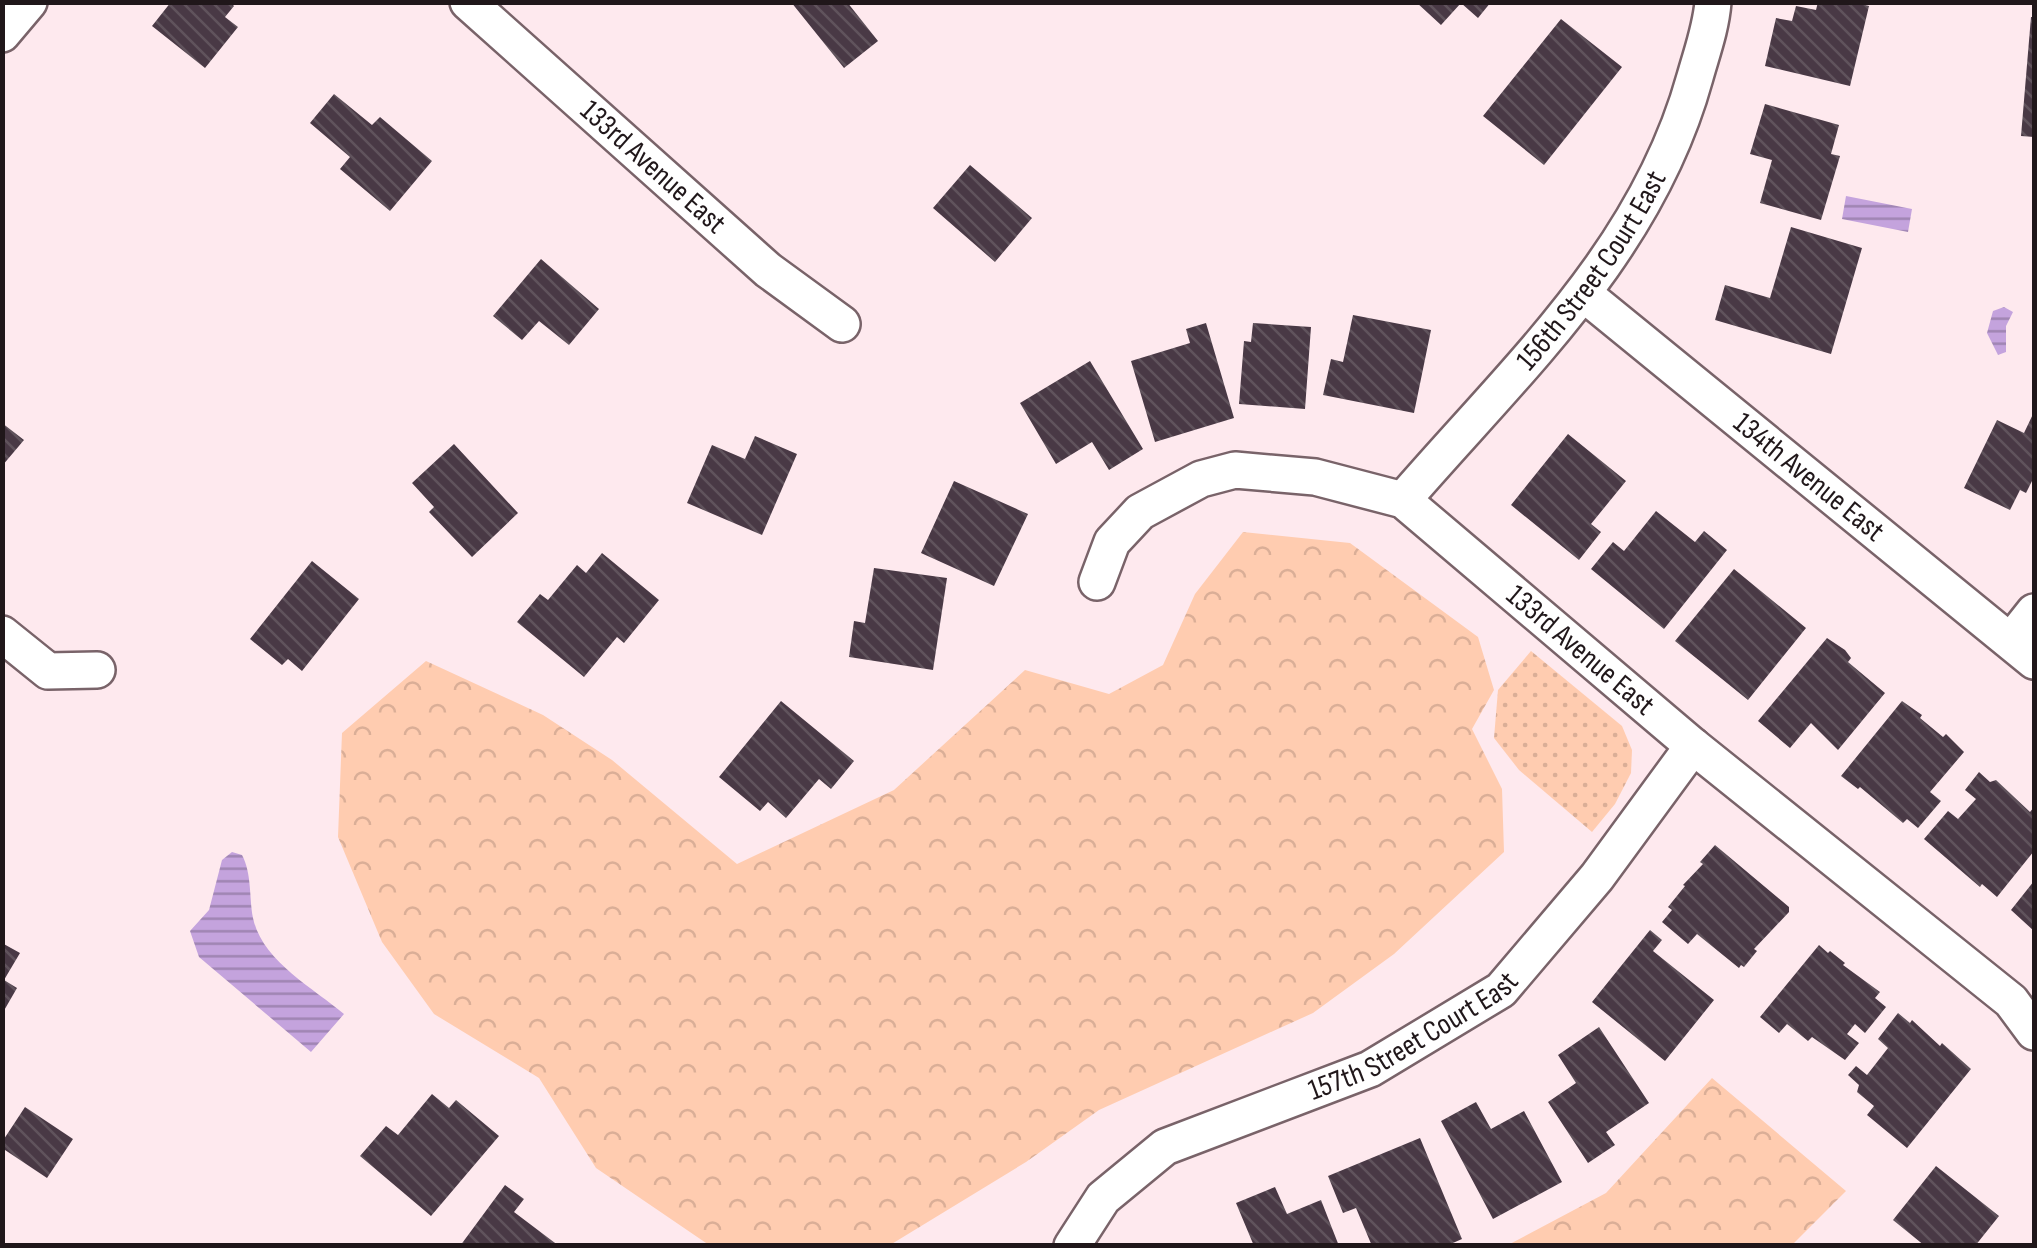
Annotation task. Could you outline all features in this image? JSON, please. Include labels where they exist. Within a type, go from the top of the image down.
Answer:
[{"type":"street","points":[[2,34],[28,2]]},
{"type":"street","name":"133rd Avenue East","points":[[468,2],[768,270],[842,324]]},
{"type":"street","name":"156th Street Court East","points":[[1403,500],[1584,294],[1641,209],[1685,115],[1713,2]]},
{"type":"street","name":"134th Avenue East","points":[[1584,294],[2023,651]]},
{"type":"street","name":"133rd Avenue East","points":[[1097,582],[1112,542],[1140,512],[1200,479],[1235,470],[1315,477],[1403,500],[1694,746],[1998,990],[2034,1032]]},
{"type":"street","points":[[2023,651],[2034,612]]},
{"type":"street","points":[[2,634],[48,671],[97,670]]},
{"type":"street","name":"157th Street Court East","points":[[1072,1246],[1103,1198],[1165,1147],[1370,1069],[1501,990],[1597,877],[1694,746]]},
{"type":"green space","points":[[1243,532],[1350,543],[1478,637],[1494,690],[1472,729],[1502,789],[1504,852],[1394,954],[1313,1013],[1099,1110],[1026,1162],[890,1245],[709,1245],[596,1168],[539,1078],[434,1014],[382,942],[338,837],[342,733],[426,661],[543,715],[612,760],[737,864],[894,790],[1025,670],[1109,694],[1163,665],[1195,594]]},
{"type":"green space","points":[[1531,651],[1622,726],[1632,750],[1631,773],[1615,804],[1592,832],[1519,770],[1494,738],[1498,690]]},
{"type":"green space","points":[[1712,1078],[1846,1191],[1792,1245],[1508,1245],[1606,1193]]},
{"type":"shaded area","points":[[1846,196],[1912,209],[1908,232],[1842,219]]},
{"type":"shaded area","points":[[2004,307],[2013,312],[2006,326],[2006,352],[1998,355],[1987,333],[1993,311]]},
{"type":"shaded area","points":[[232,852],[242,855],[245,862],[253,918],[267,947],[290,972],[344,1014],[311,1052],[199,957],[190,931],[209,910],[222,860]]},
{"type":"building","points":[[171,2],[230,2],[234,6],[225,17],[238,27],[205,68],[152,26]]},
{"type":"building","points":[[791,2],[847,2],[878,41],[844,68]]},
{"type":"building","points":[[1416,2],[1491,2],[1478,18],[1461,3],[1441,25]]},
{"type":"building","points":[[1818,2],[1869,6],[1850,86],[1765,66],[1776,18],[1792,21],[1796,6],[1816,10]]},
{"type":"building","points":[[2034,17],[2034,137],[2021,136]]},
{"type":"building","points":[[1561,19],[1622,67],[1544,165],[1483,116]]},
{"type":"building","points":[[334,94],[372,125],[380,117],[432,161],[390,211],[340,169],[350,157],[310,123]]},
{"type":"building","points":[[1765,104],[1839,125],[1831,154],[1840,156],[1821,220],[1760,203],[1772,160],[1750,154]]},
{"type":"building","points":[[970,165],[1032,218],[995,262],[933,208]]},
{"type":"building","points":[[1791,227],[1862,248],[1831,354],[1715,320],[1725,285],[1770,298]]},
{"type":"building","points":[[541,259],[599,309],[569,345],[539,321],[522,340],[493,316]]},
{"type":"building","points":[[1353,315],[1431,330],[1414,413],[1323,395],[1331,359],[1343,362]]},
{"type":"building","points":[[1206,323],[1234,418],[1155,442],[1131,361],[1190,343],[1186,329]]},
{"type":"building","points":[[1253,323],[1311,327],[1305,409],[1239,404],[1244,341],[1251,342]]},
{"type":"building","points":[[1090,361],[1143,449],[1109,470],[1092,442],[1056,464],[1020,403]]},
{"type":"building","points":[[2034,412],[2034,477],[2026,493],[2020,490],[2010,510],[1964,488],[1997,420],[2024,433]]},
{"type":"building","points":[[2,423],[24,440],[2,466]]},
{"type":"building","points":[[1568,434],[1626,481],[1591,524],[1601,532],[1579,560],[1511,505]]},
{"type":"building","points":[[755,436],[797,454],[762,535],[687,503],[712,445],[745,459]]},
{"type":"building","points":[[454,444],[518,513],[472,557],[429,512],[434,507],[412,483]]},
{"type":"building","points":[[954,481],[1028,514],[994,586],[921,553]]},
{"type":"building","points":[[1656,511],[1695,542],[1704,531],[1727,550],[1664,629],[1591,569],[1613,542],[1624,551]]},
{"type":"building","points":[[602,553],[659,600],[624,643],[617,637],[584,677],[517,622],[540,594],[548,600],[577,565],[586,573]]},
{"type":"building","points":[[312,561],[359,599],[302,671],[288,659],[282,665],[250,639]]},
{"type":"building","points":[[874,568],[947,578],[933,670],[849,657],[854,621],[865,623]]},
{"type":"building","points":[[1734,569],[1806,628],[1748,700],[1675,641]]},
{"type":"building","points":[[1827,638],[1845,650],[1851,658],[1848,662],[1885,693],[1838,750],[1811,723],[1790,748],[1758,721]]},
{"type":"building","points":[[781,701],[854,761],[831,789],[819,779],[786,818],[768,802],[760,811],[719,777]]},
{"type":"building","points":[[1902,701],[1964,752],[1930,792],[1941,801],[1918,828],[1907,819],[1903,823],[1841,776]]},
{"type":"building","points":[[1979,772],[1990,782],[1996,780],[2030,812],[2034,807],[2034,851],[1997,897],[1924,839],[1948,811],[1958,819],[1976,799],[1965,790]]},
{"type":"building","points":[[1715,845],[1789,907],[1744,967],[1739,968],[1697,934],[1688,944],[1662,922],[1683,885]]},
{"type":"building","points":[[2034,881],[2034,931],[2011,910]]},
{"type":"building","points":[[1650,930],[1662,940],[1653,951],[1714,1000],[1665,1061],[1592,1002]]},
{"type":"building","points":[[2,943],[20,953],[4,980],[17,988],[2,1014]]},
{"type":"building","points":[[1819,945],[1880,992],[1875,998],[1886,1007],[1865,1033],[1855,1024],[1847,1034],[1859,1043],[1845,1060],[1812,1037],[1808,1041],[1787,1024],[1779,1033],[1760,1017]]},
{"type":"building","points":[[1898,1013],[1971,1069],[1907,1148],[1867,1115],[1874,1106],[1857,1092],[1859,1085],[1848,1075],[1856,1066],[1867,1075],[1888,1048],[1878,1039]]},
{"type":"building","points":[[1599,1027],[1649,1103],[1606,1132],[1615,1145],[1588,1163],[1548,1102],[1576,1083],[1558,1055]]},
{"type":"building","points":[[432,1094],[449,1108],[456,1100],[499,1136],[431,1216],[360,1156],[386,1126],[398,1135]]},
{"type":"building","points":[[1476,1102],[1491,1129],[1524,1111],[1562,1182],[1493,1219],[1441,1121]]},
{"type":"building","points":[[25,1107],[73,1139],[47,1178],[2,1148]]},
{"type":"building","points":[[1420,1138],[1462,1239],[1446,1246],[1372,1246],[1356,1208],[1343,1213],[1328,1176]]},
{"type":"building","points":[[1936,1166],[1999,1216],[1975,1246],[1925,1246],[1893,1220]]},
{"type":"building","points":[[505,1185],[524,1199],[514,1212],[559,1246],[460,1246]]},
{"type":"building","points":[[1275,1187],[1287,1214],[1321,1200],[1339,1246],[1254,1246],[1236,1203]]}]
